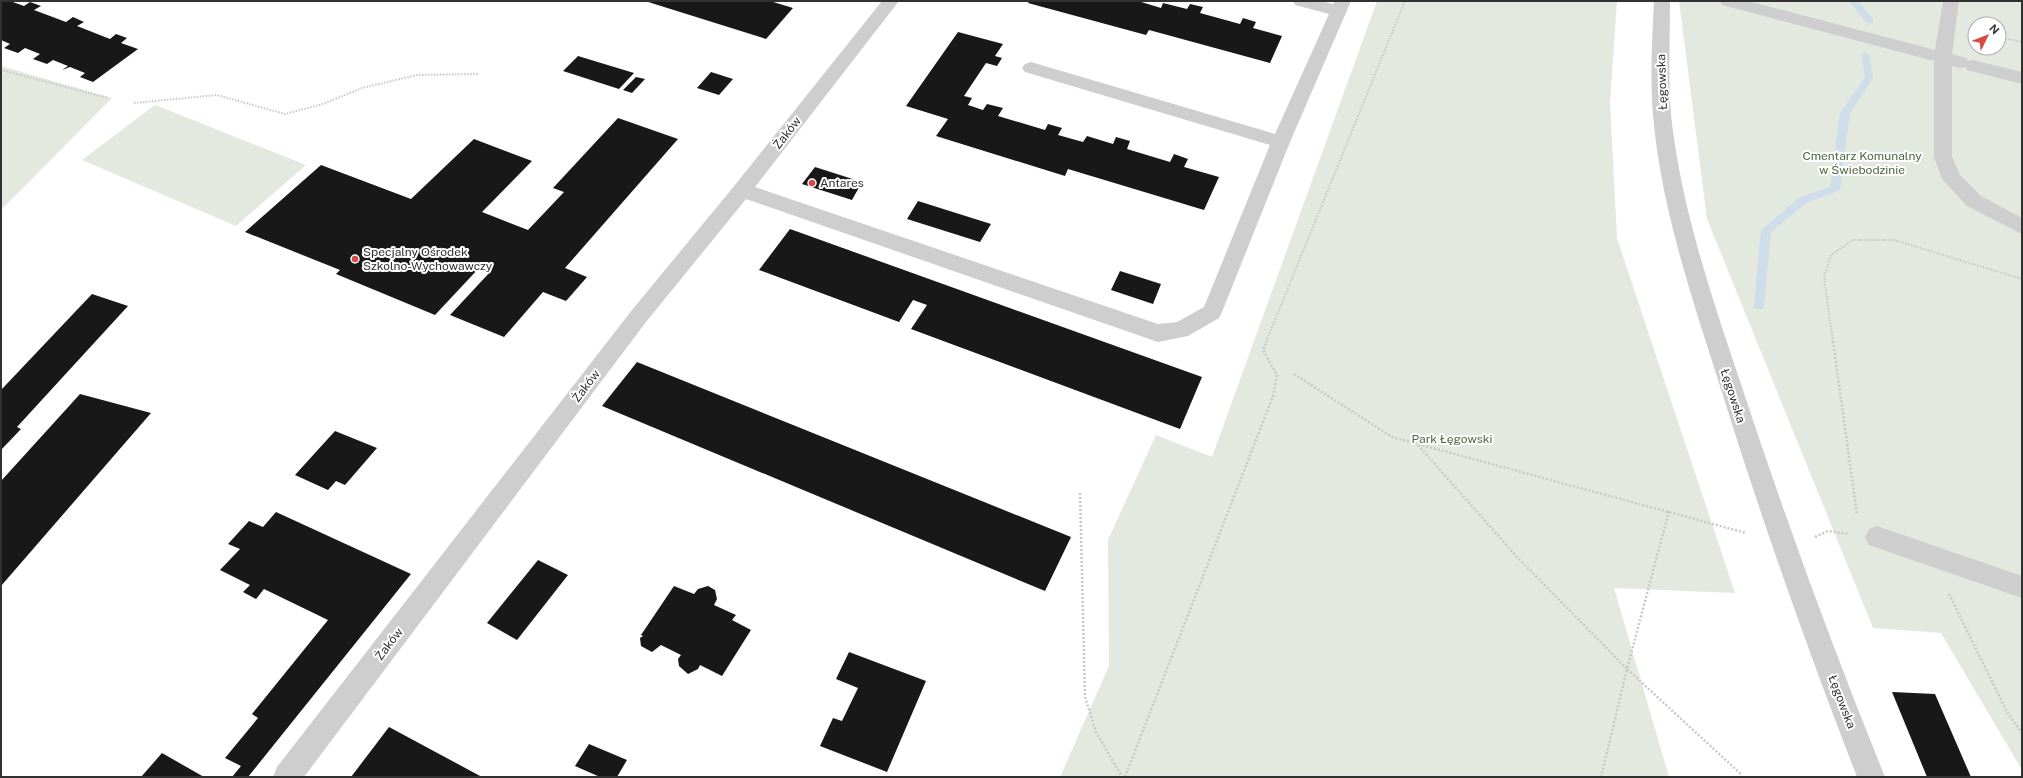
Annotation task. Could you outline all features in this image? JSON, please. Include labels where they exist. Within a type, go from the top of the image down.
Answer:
[{"type":"street","name":"Żaków","points":[[287,777],[639,316],[742,190],[891,1]]},
{"type":"street","points":[[742,190],[1158,333],[1180,330],[1212,312],[1280,142],[1341,6],[1301,1]]},
{"type":"street","name":"Łęgowska","points":[[1662,1],[1664,129],[1676,206],[1702,302],[1755,466],[1809,616],[1871,777]]},
{"type":"street","points":[[1728,1],[2022,78]]},
{"type":"street","points":[[1951,1],[1959,62],[1943,157],[1952,179],[1974,201],[2022,227]]},
{"type":"street","points":[[1031,68],[1280,142]]},
{"type":"street","points":[[1877,537],[1935,556],[2022,588]]},
{"type":"path","points":[[1125,777],[1272,396],[1277,375],[1263,350],[1405,1]]},
{"type":"path","points":[[2007,38],[2022,42]]},
{"type":"path","points":[[1,70],[108,98]]},
{"type":"path","points":[[134,103],[217,94],[285,114],[324,104],[362,88],[417,75],[479,74]]},
{"type":"path","points":[[1877,537],[1856,513],[1842,398],[1824,277],[1831,255],[1853,240],[1894,240],[2022,279]]},
{"type":"path","points":[[1294,374],[1392,437],[1669,511],[1748,534]]},
{"type":"path","points":[[1417,444],[1517,556],[1627,669],[1742,775]]},
{"type":"path","points":[[1080,493],[1085,697],[1096,732],[1122,777]]},
{"type":"path","points":[[1601,777],[1627,669],[1669,511]]},
{"type":"path","points":[[1809,540],[1828,531],[1877,537]]},
{"type":"path","points":[[1935,556],[1953,606],[2007,712],[2022,733]]},
{"type":"green space","name":"Park Łęgowski","points":[[1377,1],[1617,1],[1610,102],[1617,238],[1735,593],[1614,588],[1669,777],[1060,777],[1109,666],[1108,540],[1156,435],[1212,457]]},
{"type":"green space","name":"Cmentarz Komunalny w Świebodzinie","points":[[1679,1],[2022,1],[2022,770],[1941,633],[1873,628],[1707,219]]},
{"type":"green space","points":[[1,66],[112,98],[1,210]]},
{"type":"green space","points":[[155,105],[306,165],[236,226],[82,160]]},
{"type":"building","points":[[1,1],[10,1],[24,6],[30,2],[41,6],[34,10],[66,22],[73,17],[84,22],[77,26],[110,39],[116,34],[127,38],[121,43],[138,49],[93,82],[80,77],[85,73],[70,67],[62,70],[68,66],[53,60],[47,64],[33,59],[40,54],[25,48],[18,53],[4,48],[10,44],[1,40]]},
{"type":"building","points":[[645,1],[770,1],[793,8],[766,39]]},
{"type":"building","points":[[1029,1],[1138,1],[1161,8],[1163,3],[1187,9],[1190,4],[1203,7],[1200,13],[1240,24],[1243,18],[1256,22],[1253,28],[1282,36],[1270,63],[1149,30],[1146,35],[1028,3]]},
{"type":"building","points":[[958,32],[1003,44],[995,56],[1002,58],[997,66],[986,63],[964,96],[972,98],[968,105],[983,110],[987,104],[1003,108],[998,116],[1045,130],[1048,124],[1062,128],[1058,135],[1083,142],[1087,136],[1113,144],[1116,137],[1130,141],[1127,149],[1170,162],[1174,154],[1188,159],[1184,167],[1219,177],[1204,210],[1068,169],[1065,176],[936,136],[948,119],[906,106]]},
{"type":"building","points":[[578,56],[634,73],[619,89],[563,71]]},
{"type":"building","points":[[711,72],[733,79],[719,95],[697,88]]},
{"type":"building","points":[[636,77],[645,79],[632,93],[623,90]]},
{"type":"building","points":[[618,118],[678,139],[565,268],[587,277],[566,301],[543,292],[504,337],[450,315],[491,271],[480,267],[435,315],[336,274],[340,270],[245,232],[321,165],[411,199],[474,139],[532,161],[482,212],[528,230],[564,192],[553,188]]},
{"type":"building","points":[[815,167],[862,182],[852,200],[802,184]]},
{"type":"building","points":[[918,201],[991,224],[980,242],[907,219]]},
{"type":"building","points":[[790,229],[1202,377],[1180,429],[911,329],[927,305],[913,300],[899,322],[759,270]]},
{"type":"building","points":[[1120,271],[1161,284],[1153,304],[1111,290]]},
{"type":"building","points":[[92,294],[128,306],[17,427],[21,429],[1,450],[1,390]]},
{"type":"building","points":[[637,362],[1071,537],[1045,591],[602,406]]},
{"type":"building","points":[[80,394],[151,413],[1,586],[1,481]]},
{"type":"building","points":[[335,431],[377,448],[345,485],[336,481],[328,490],[295,475]]},
{"type":"building","points":[[276,512],[411,574],[248,777],[232,777],[241,766],[225,758],[258,718],[252,714],[328,620],[264,589],[256,599],[243,592],[250,585],[220,570],[240,549],[228,544],[249,521],[263,527]]},
{"type":"building","points":[[538,560],[568,575],[517,640],[487,623]]},
{"type":"building","points":[[674,586],[694,594],[698,589],[708,586],[715,590],[717,599],[714,605],[736,615],[732,620],[751,630],[722,676],[700,665],[698,669],[688,674],[679,666],[678,659],[681,655],[661,645],[652,652],[641,646],[640,638],[643,636],[641,635]]},
{"type":"building","points":[[849,652],[926,681],[887,772],[820,746],[833,718],[842,721],[858,688],[836,679]]},
{"type":"building","points":[[1892,692],[1935,694],[1971,777],[1927,777]]},
{"type":"building","points":[[389,727],[482,777],[351,777]]},
{"type":"building","points":[[589,744],[627,760],[617,777],[600,777],[575,766]]},
{"type":"building","points":[[162,753],[204,777],[141,777]]},
{"type":"waterway","points":[[1853,1],[1870,21]]},
{"type":"waterway","points":[[1759,306],[1766,230],[1803,200],[1835,189],[1845,113],[1869,78],[1865,55]]},
{"type":"place","name":"Antares","points":[[812,183]]},
{"type":"place","name":"Specjalny Ośrodek Szkolno-Wychowawczy","points":[[355,259]]}]
